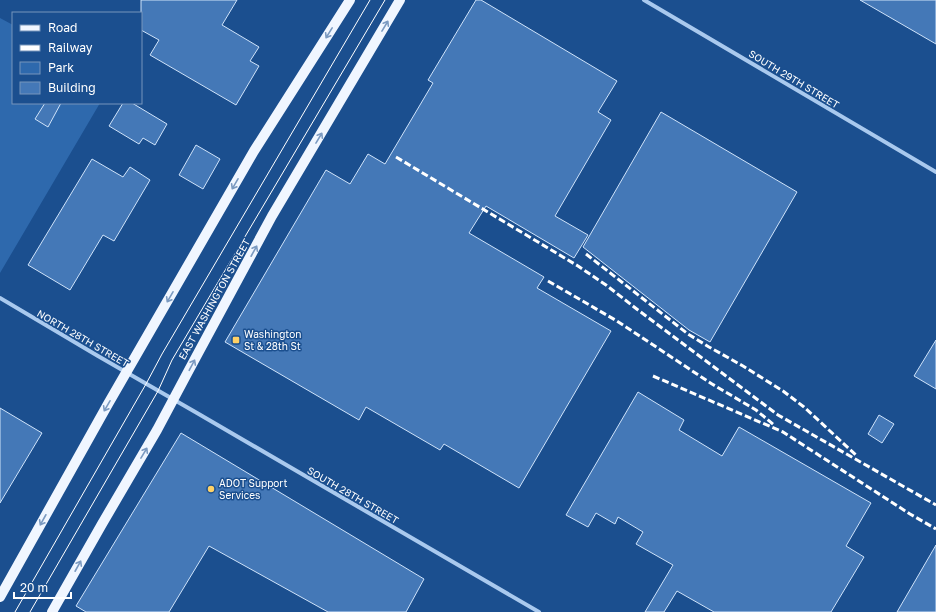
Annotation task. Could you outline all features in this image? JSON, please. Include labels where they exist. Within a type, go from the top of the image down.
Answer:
[{"type":"main road","points":[[0,597],[126,373],[254,151],[350,0]]},
{"type":"main road","name":"EAST WASHINGTON STREET","points":[[52,612],[174,400],[272,216],[400,0]]},
{"type":"street","name":"SOUTH 29TH STREET","points":[[644,0],[936,172]]},
{"type":"street","name":"NORTH 28TH STREET","points":[[0,298],[158,391]]},
{"type":"street","name":"SOUTH 28TH STREET","points":[[158,391],[539,612]]},
{"type":"green space","points":[[0,18],[12,24],[12,104],[99,104],[0,273]]},
{"type":"building","points":[[141,0],[237,0],[222,25],[259,47],[250,61],[259,66],[236,105],[150,55],[159,40],[142,31]]},
{"type":"building","points":[[476,0],[481,0],[617,81],[598,112],[611,120],[555,216],[588,235],[574,258],[486,206],[469,233],[544,277],[537,288],[611,331],[519,488],[444,444],[440,450],[366,407],[359,420],[225,342],[326,170],[350,184],[368,154],[385,164],[433,83],[428,80]]},
{"type":"building","points":[[860,0],[936,0],[936,44]]},
{"type":"building","points":[[44,104],[60,104],[48,127],[35,119]]},
{"type":"building","points":[[122,104],[134,104],[167,124],[155,145],[143,138],[139,144],[109,126]]},
{"type":"building","points":[[661,112],[797,192],[710,342],[689,330],[583,247]]},
{"type":"building","points":[[196,145],[220,159],[203,189],[179,175]]},
{"type":"building","points":[[92,159],[123,177],[130,167],[150,180],[114,241],[103,235],[70,290],[28,265]]},
{"type":"building","points":[[936,340],[936,389],[914,376]]},
{"type":"building","points":[[638,392],[684,420],[679,430],[722,456],[739,427],[871,503],[846,546],[864,557],[831,612],[714,612],[677,591],[664,612],[645,612],[673,565],[636,544],[643,532],[618,517],[615,524],[596,513],[588,527],[566,515]]},
{"type":"building","points":[[0,408],[42,433],[0,503]]},
{"type":"building","points":[[879,415],[894,424],[882,443],[868,434]]},
{"type":"building","name":"ADOT Support Services","points":[[181,433],[424,579],[406,612],[328,612],[209,546],[169,612],[86,612],[76,606]]},
{"type":"building","points":[[936,545],[936,612],[897,612]]},
{"type":"tram line","points":[[15,612],[162,354],[370,0]]},
{"type":"tram line","points":[[30,612],[158,391],[172,360],[385,0]]},
{"type":"railway","points":[[396,157],[578,266],[606,285],[778,415],[936,505]]},
{"type":"railway","points":[[586,254],[688,334],[783,391],[804,407],[857,456]]},
{"type":"railway","points":[[548,281],[617,321],[712,384],[756,410],[774,425]]},
{"type":"railway","points":[[653,376],[783,432],[910,514],[936,529]]},
{"type":"place","name":"Washington St & 28th St","points":[[236,340]]},
{"type":"place","name":"ADOT Support Services","points":[[211,489]]}]
